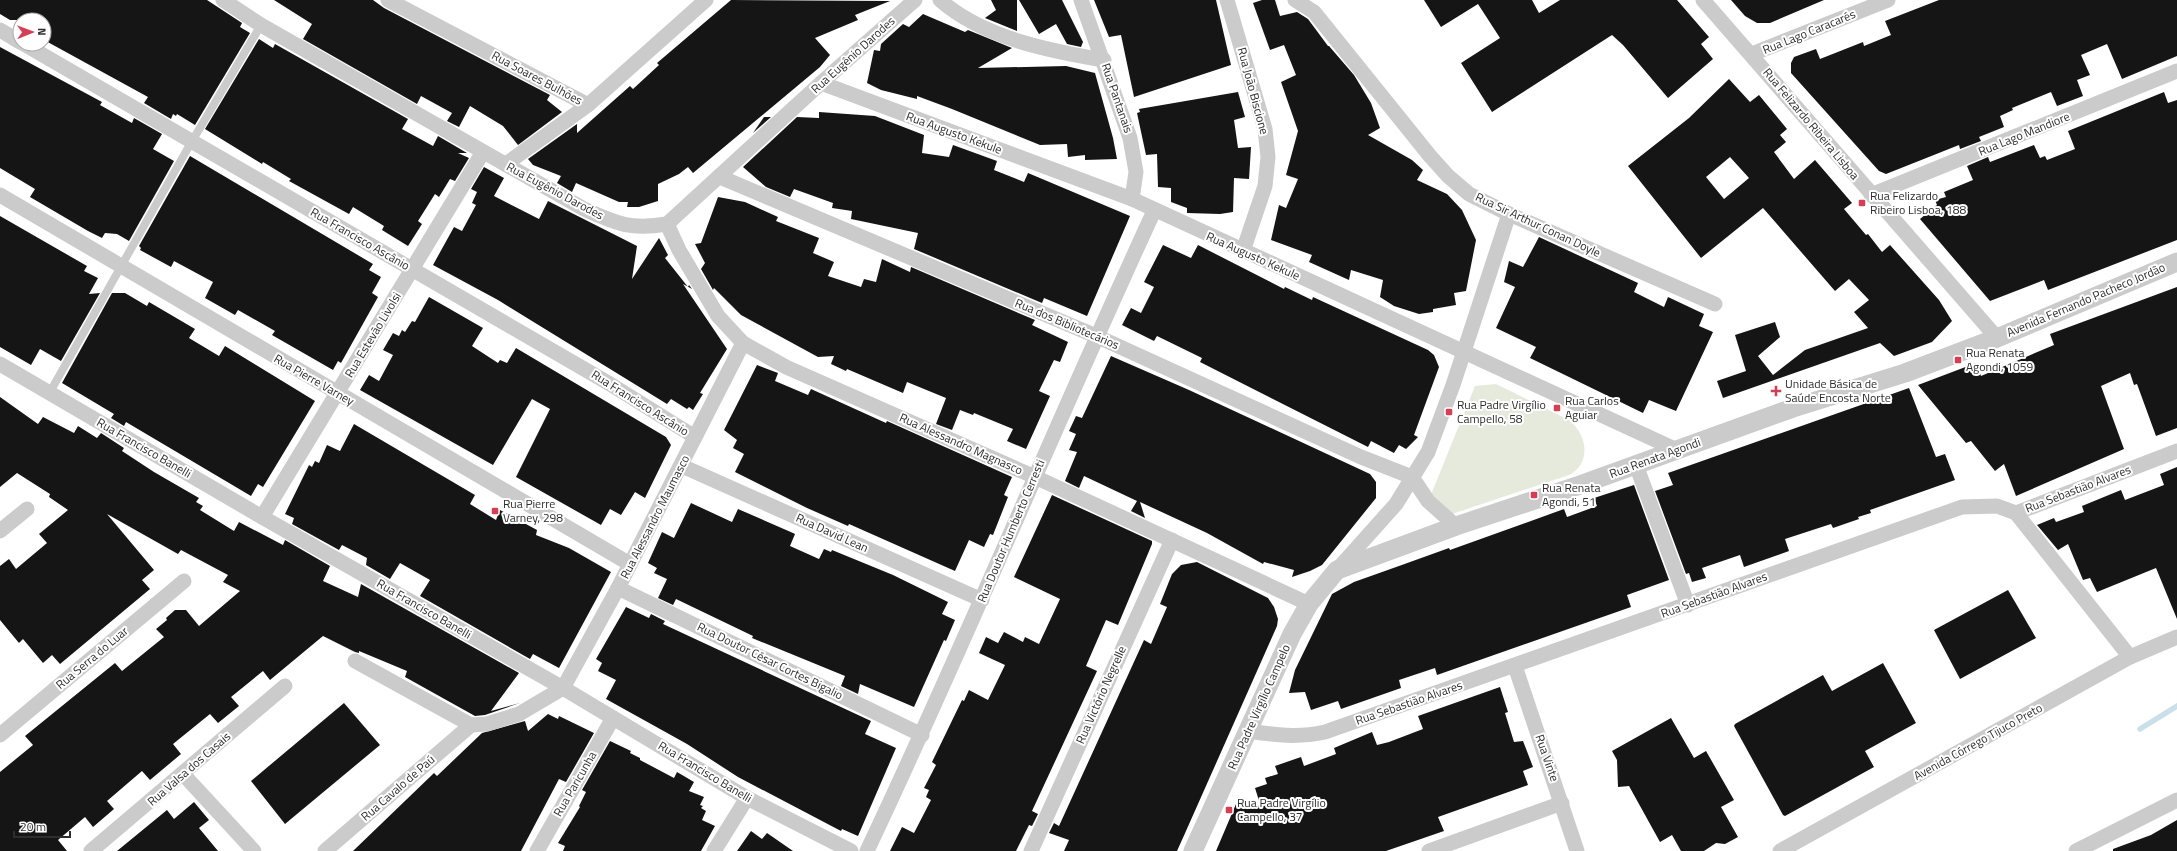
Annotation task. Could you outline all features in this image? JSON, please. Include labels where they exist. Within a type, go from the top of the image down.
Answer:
[{"type":"street","name":"Rua Eugênio Darodes","points":[[223,0],[261,25],[584,209],[617,223],[643,228],[667,224],[821,83],[915,0]]},
{"type":"street","name":"Rua Soares Bulhões","points":[[388,0],[588,105],[706,0]]},
{"type":"street","points":[[940,0],[948,7],[993,32],[1056,52],[1104,60]]},
{"type":"street","name":"Rua Pantanais","points":[[1081,0],[1104,60],[1134,156],[1136,172],[1132,199]]},
{"type":"street","name":"Rua João Biscione","points":[[1227,0],[1265,129],[1268,157],[1265,186],[1243,251]]},
{"type":"street","name":"Rua Sir Arthur Conan Doyle","points":[[1296,0],[1314,12],[1448,176],[1469,194],[1509,214],[1715,304]]},
{"type":"street","name":"Rua Felizardo Ribeira Lisboa","points":[[1703,0],[1752,54],[1871,195],[1997,338]]},
{"type":"street","name":"Rua Lago Caracarés","points":[[1752,54],[1888,0]]},
{"type":"street","points":[[0,30],[12,37]]},
{"type":"street","name":"Rua Francisco Ascânio","points":[[38,52],[610,384],[695,437]]},
{"type":"street","name":"Rua Lago Mandiore","points":[[1871,195],[2177,71]]},
{"type":"street","name":"Rua Augusto Kekule","points":[[821,83],[1132,199],[1154,211],[1464,351],[1677,450]]},
{"type":"street","points":[[506,164],[588,105]]},
{"type":"street","name":"Rua Estevão Livolsi","points":[[262,517],[483,152]]},
{"type":"street","name":"Rua dos Bibliotecários","points":[[720,177],[1096,336],[1362,457],[1412,477]]},
{"type":"street","name":"Rua Pierre Varney","points":[[0,195],[120,267],[630,564]]},
{"type":"street","name":"Rua Doutor Humberto Cerresti","points":[[867,851],[922,735],[1096,336],[1154,211]]},
{"type":"street","points":[[1337,570],[1396,504],[1428,452],[1464,351],[1509,214]]},
{"type":"street","name":"Rua Alessandro Magnasco","points":[[667,224],[679,250],[718,316],[743,344],[786,367],[1035,477],[1309,604]]},
{"type":"street","name":"Avenida Fernando Pacheco Jordão","points":[[1905,372],[1997,338],[2177,262]]},
{"type":"street","name":"Rua Alessandro Maumasco","points":[[563,688],[618,588],[682,466],[695,437],[743,344]]},
{"type":"street","name":"Rua Francisco Banelli","points":[[0,364],[262,517],[563,688],[747,798],[851,851]]},
{"type":"street","name":"Rua Renata Agondi","points":[[1337,570],[1456,526],[1636,465],[1793,408],[1905,372]]},
{"type":"street","name":"Rua Sebastião Alvares","points":[[1248,731],[1286,736],[1307,736],[1325,732],[1962,507],[1997,506],[2016,513],[2177,451]]},
{"type":"street","points":[[1636,465],[1688,605]]},
{"type":"street","name":"Rua David Lean","points":[[682,466],[982,600]]},
{"type":"street","points":[[1412,477],[1428,501],[1456,526]]},
{"type":"street","points":[[0,531],[27,508]]},
{"type":"street","points":[[2016,513],[2130,657]]},
{"type":"street","name":"Rua Victório Negrelle","points":[[1031,851],[1172,540]]},
{"type":"street","name":"Rua Padre Virgílio Campelo","points":[[1193,851],[1292,634],[1309,604],[1337,570]]},
{"type":"street","name":"Rua Serra do Luar","points":[[0,735],[184,581]]},
{"type":"street","name":"Rua Doutor César Cortes Bigalio","points":[[618,588],[922,735]]},
{"type":"street","name":"Avenida Córrego Tijuco Preto","points":[[1780,851],[2130,657],[2177,637]]},
{"type":"street","points":[[355,660],[471,725],[487,724],[519,714],[563,688]]},
{"type":"street","name":"Rua Vinte","points":[[1515,666],[1578,851]]},
{"type":"street","name":"Rua Valsa dos Casais","points":[[91,851],[285,686]]},
{"type":"street","name":"Rua Paricunha","points":[[537,851],[613,718]]},
{"type":"street","name":"Rua Cavalo de Paú","points":[[325,851],[471,725]]},
{"type":"street","points":[[183,774],[254,851]]},
{"type":"street","points":[[714,851],[747,798]]},
{"type":"street","points":[[2076,851],[2177,800]]},
{"type":"street","points":[[1429,851],[1562,803]]},
{"type":"lane","points":[[50,392],[120,267],[261,25]]},
{"type":"shaded area","points":[[1496,384],[1569,420],[1580,433],[1583,440],[1584,456],[1581,463],[1576,470],[1569,475],[1452,514],[1426,507],[1475,386]]},
{"type":"building","points":[[0,0],[207,0],[242,23],[240,27],[250,33],[195,125],[177,114],[176,116],[173,114],[171,119],[144,103],[148,97],[52,44],[52,12],[12,12],[12,20],[0,14]]},
{"type":"building","points":[[274,0],[373,0],[384,8],[550,95],[547,100],[562,112],[518,145],[503,126],[470,106],[459,127],[447,121],[452,113],[421,96],[417,104],[303,39],[312,24]]},
{"type":"building","points":[[731,0],[890,1],[855,15],[858,20],[815,38],[830,55],[820,67],[693,173],[688,167],[679,174],[658,184],[658,201],[639,207],[627,207],[628,202],[619,202],[576,183],[572,192],[557,183],[561,176],[533,165],[528,159],[577,124],[577,133],[630,86],[633,89],[659,65],[657,63]]},
{"type":"building","points":[[991,0],[1017,0],[1017,31],[985,18],[996,10]]},
{"type":"building","points":[[1019,0],[1062,0],[1083,42],[1081,47],[1067,44],[1056,24],[1039,34]]},
{"type":"building","points":[[1094,0],[1216,0],[1231,65],[1134,97],[1121,35],[1109,37]]},
{"type":"building","points":[[1262,0],[1275,0],[1280,16],[1297,12],[1308,19],[1328,46],[1354,75],[1371,103],[1380,128],[1368,135],[1412,160],[1423,170],[1417,180],[1447,194],[1462,210],[1476,240],[1466,291],[1454,293],[1456,305],[1433,309],[1433,312],[1419,314],[1394,306],[1380,297],[1383,280],[1351,270],[1349,280],[1309,262],[1312,255],[1271,240],[1279,205],[1286,208],[1298,179],[1286,175],[1298,131],[1281,82],[1296,75],[1284,45],[1270,50],[1253,3]]},
{"type":"building","points":[[1424,0],[1532,0],[1539,13],[1560,0],[1677,0],[1709,37],[1701,44],[1713,59],[1668,98],[1623,45],[1612,35],[1492,112],[1461,63],[1500,38],[1478,4],[1441,27]]},
{"type":"building","points":[[1731,0],[1824,0],[1770,23],[1757,23],[1745,16]]},
{"type":"building","points":[[1939,0],[2177,0],[2177,56],[2122,79],[2107,44],[2081,55],[2090,75],[2077,80],[2083,96],[2057,106],[2051,92],[2012,108],[2013,110],[2000,116],[2004,127],[1979,137],[1981,141],[1960,149],[1959,145],[1886,174],[1879,171],[1791,73],[1791,63],[1794,57],[1816,49],[1820,59],[1863,42],[1864,46],[1891,35],[1885,21]]},
{"type":"building","points":[[923,14],[965,32],[968,30],[1012,48],[978,68],[1066,66],[1095,73],[1113,138],[1117,159],[1085,160],[1085,155],[1068,157],[1067,144],[1040,145],[917,96],[917,99],[881,90],[867,83],[874,50],[880,51],[881,44],[903,24],[909,27]]},
{"type":"building","points":[[259,39],[273,48],[275,44],[408,119],[402,129],[433,146],[438,136],[467,153],[458,153],[469,158],[455,181],[450,179],[439,197],[435,194],[418,221],[422,224],[408,246],[382,230],[384,226],[353,207],[349,214],[289,181],[291,179],[263,162],[262,164],[205,129]]},
{"type":"building","points":[[0,47],[102,102],[100,105],[132,123],[134,118],[162,134],[153,149],[174,161],[129,241],[117,234],[105,233],[102,238],[88,231],[30,197],[35,189],[0,168]]},
{"type":"building","points":[[1729,79],[1750,102],[1759,95],[1787,129],[1780,135],[1786,142],[1774,152],[1794,179],[1815,160],[1852,203],[1844,209],[1866,235],[1868,234],[1882,252],[1890,245],[1939,300],[1952,321],[1932,342],[1894,356],[1880,343],[1723,398],[1717,381],[1746,371],[1735,335],[1775,322],[1780,337],[1758,356],[1773,375],[1805,350],[1868,328],[1854,312],[1869,300],[1849,279],[1835,291],[1763,208],[1701,258],[1628,166],[1689,118]],"holes":[[[1730,157],[1749,178],[1724,199],[1706,177]]]},
{"type":"building","points":[[1238,92],[1245,117],[1234,120],[1238,148],[1251,147],[1249,179],[1234,178],[1233,212],[1220,214],[1187,213],[1187,208],[1171,202],[1171,188],[1158,187],[1157,154],[1146,155],[1137,113],[1140,112],[1139,109]]},
{"type":"building","points":[[2164,92],[2168,103],[2177,100],[2177,240],[2048,290],[2044,280],[1990,301],[1920,219],[1937,205],[1935,200],[1946,197],[1944,192],[1973,180],[1967,166],[1988,157],[1990,162],[2034,145],[2040,158],[2045,156],[2047,160],[2075,149],[2068,131]]},
{"type":"building","points":[[819,112],[875,116],[924,135],[922,153],[949,157],[953,145],[997,161],[994,170],[1024,182],[1028,173],[1130,216],[1087,316],[1044,298],[1042,303],[914,249],[918,233],[851,219],[852,211],[832,208],[833,203],[794,189],[790,197],[766,187],[743,167],[797,117],[819,118]]},
{"type":"building","points":[[764,117],[771,117],[753,133]]},
{"type":"building","points":[[190,156],[373,264],[369,270],[381,277],[372,293],[378,297],[341,363],[338,361],[333,370],[272,335],[275,331],[238,310],[235,315],[205,298],[213,282],[174,261],[171,267],[140,250],[141,248],[139,246]]},
{"type":"building","points":[[484,167],[504,178],[494,196],[539,219],[548,201],[637,246],[632,279],[659,238],[668,255],[665,258],[688,287],[683,284],[727,349],[700,393],[703,394],[693,410],[689,407],[687,409],[671,399],[667,404],[498,300],[433,265],[454,227],[462,231],[476,205],[472,203],[477,192],[471,189]]},
{"type":"building","points":[[718,197],[745,202],[778,217],[776,221],[819,238],[813,253],[834,262],[828,276],[861,287],[864,279],[876,282],[882,259],[910,272],[911,267],[1035,320],[1032,325],[1068,342],[1060,362],[1054,360],[1039,391],[1050,396],[1026,449],[1007,441],[1013,429],[974,413],[973,415],[960,410],[952,430],[936,424],[946,398],[907,382],[903,393],[847,369],[846,371],[831,364],[834,356],[818,357],[741,315],[714,288],[713,290],[701,269],[705,263],[695,244],[701,243]]},
{"type":"building","points":[[0,216],[87,266],[84,271],[98,278],[89,294],[100,293],[61,361],[40,349],[31,365],[0,347]]},
{"type":"building","points":[[1539,237],[1638,283],[1634,292],[1664,307],[1668,297],[1704,314],[1699,326],[1713,332],[1676,411],[1649,400],[1643,413],[1530,358],[1536,347],[1496,328],[1515,287],[1504,282],[1509,261],[1523,267]]},
{"type":"building","points":[[1163,245],[1191,258],[1198,245],[1284,289],[1285,287],[1312,300],[1313,297],[1428,350],[1434,355],[1439,367],[1414,435],[1418,437],[1406,449],[1399,445],[1394,453],[1371,441],[1368,447],[1200,362],[1202,358],[1157,336],[1154,341],[1122,325],[1131,308],[1141,313],[1154,287],[1144,282]]},
{"type":"building","points":[[2177,287],[2177,428],[2156,436],[2137,384],[2134,385],[2130,373],[2101,386],[2124,449],[2016,496],[2004,464],[1995,471],[1971,441],[1966,443],[1918,385],[1976,363],[1981,376],[2054,345],[2050,334]]},
{"type":"building","points":[[112,293],[125,293],[147,306],[149,302],[195,329],[189,338],[219,356],[225,346],[315,401],[263,487],[258,484],[251,496],[126,422],[124,426],[111,418],[114,414],[62,383]]},
{"type":"building","points":[[429,297],[483,328],[472,346],[498,363],[500,360],[507,363],[516,348],[666,437],[671,445],[645,498],[635,492],[621,515],[610,509],[601,525],[516,477],[550,409],[532,399],[493,465],[360,390],[369,375],[379,381],[393,355],[383,350],[393,333],[399,336],[402,330],[405,332],[412,321],[415,322]]},
{"type":"building","points":[[1111,356],[1189,390],[1370,474],[1376,482],[1376,498],[1322,565],[1292,577],[1294,570],[1264,562],[1263,564],[1207,533],[1140,502],[1145,518],[1131,511],[1137,501],[1084,476],[1079,488],[1065,481],[1077,452],[1069,450],[1076,434],[1069,431],[1076,416],[1082,418]]},
{"type":"building","points":[[757,365],[778,373],[775,381],[808,395],[811,389],[1012,477],[1004,495],[1008,497],[993,535],[990,534],[984,547],[969,540],[955,571],[849,524],[848,526],[807,508],[735,472],[744,454],[733,448],[737,440],[724,430]]},
{"type":"building","points":[[1909,388],[1936,457],[1945,454],[1955,480],[1870,510],[1871,513],[1858,517],[1859,519],[1833,528],[1831,524],[1785,539],[1789,551],[1744,567],[1740,555],[1702,568],[1706,578],[1692,582],[1689,573],[1686,574],[1655,491],[1673,485],[1668,473]]},
{"type":"building","points":[[0,397],[38,424],[43,417],[74,433],[78,426],[97,438],[101,433],[124,448],[122,451],[154,472],[199,498],[196,502],[203,506],[200,510],[234,531],[239,522],[283,545],[285,540],[330,566],[323,581],[358,597],[361,584],[519,673],[491,711],[520,703],[485,715],[475,716],[405,677],[407,671],[359,651],[359,653],[355,652],[323,636],[270,680],[263,671],[231,697],[239,706],[218,723],[210,714],[173,744],[181,754],[150,780],[142,771],[107,801],[114,809],[93,827],[85,817],[58,840],[67,851],[0,851],[0,772],[33,745],[25,736],[115,663],[122,671],[164,637],[156,629],[167,620],[166,618],[175,610],[186,610],[199,626],[240,591],[223,582],[228,575],[181,550],[178,554],[107,514],[154,570],[142,580],[150,589],[60,664],[52,655],[43,663],[23,639],[19,643],[0,620],[0,566],[9,559],[16,569],[47,543],[39,534],[68,510],[49,497],[50,494],[17,473],[0,487]]},
{"type":"building","points":[[354,424],[475,495],[470,504],[496,520],[500,510],[537,530],[536,535],[569,548],[611,572],[559,668],[533,654],[530,659],[420,596],[430,580],[400,563],[390,579],[366,565],[367,558],[342,545],[339,550],[292,524],[294,518],[285,514],[309,465],[312,467],[315,461],[319,463],[327,445],[340,451]]},
{"type":"building","points":[[2177,467],[2177,619],[2156,568],[2097,592],[2090,578],[2083,580],[2068,544],[2058,550],[2037,525],[2054,518],[2056,522],[2084,512],[2082,506],[2121,490],[2125,500],[2164,485],[2160,474]]},
{"type":"building","points":[[1634,485],[1669,580],[1627,595],[1631,607],[1437,675],[1435,668],[1399,680],[1401,688],[1341,709],[1338,701],[1311,710],[1305,692],[1289,693],[1295,670],[1332,594],[1354,582],[1449,548],[1450,550],[1564,509],[1567,517],[1597,506],[1594,498]]},
{"type":"building","points":[[1052,495],[1152,541],[1152,544],[1118,625],[1106,620],[1086,666],[1097,671],[1032,811],[1038,814],[1032,826],[1029,825],[1016,851],[890,851],[902,827],[914,833],[931,800],[926,797],[929,790],[924,788],[936,765],[932,762],[962,700],[964,701],[969,690],[988,700],[1005,665],[979,653],[986,637],[998,643],[1004,632],[1023,642],[1025,637],[1039,644],[1060,599],[1014,577]]},
{"type":"building","points":[[691,503],[732,522],[738,509],[795,534],[790,546],[819,559],[824,549],[831,552],[832,550],[893,575],[948,602],[942,614],[955,620],[946,641],[944,640],[914,707],[860,684],[858,694],[841,686],[845,676],[752,638],[753,636],[676,599],[673,605],[658,598],[667,579],[654,573],[657,568],[648,563],[662,532],[674,538]]},
{"type":"building","points":[[1197,562],[1268,598],[1274,607],[1278,619],[1277,626],[1177,851],[1064,851],[1069,840],[1049,833],[1054,823],[1059,826],[1144,640],[1151,644],[1167,607],[1160,604],[1172,574],[1181,565]]},
{"type":"building","points":[[2008,590],[2036,638],[1960,679],[1934,630]]},
{"type":"building","points":[[626,607],[649,618],[651,614],[665,621],[663,624],[871,721],[865,734],[896,748],[858,836],[842,829],[841,831],[738,777],[687,744],[606,699],[616,680],[598,671],[602,663],[596,659]]},
{"type":"building","points":[[1883,663],[1916,723],[1865,751],[1874,767],[1785,816],[1783,815],[1734,726],[1735,724],[1823,675],[1832,691]]},
{"type":"building","points":[[1500,687],[1508,712],[1505,713],[1514,742],[1523,741],[1533,767],[1523,771],[1528,785],[1438,817],[1444,831],[1386,851],[1216,851],[1239,797],[1261,807],[1255,788],[1267,784],[1265,778],[1278,774],[1275,766],[1301,757],[1304,766],[1336,754],[1334,748],[1372,732],[1377,745],[1389,742],[1423,729],[1418,716]]},
{"type":"building","points":[[344,703],[380,745],[285,824],[251,781]]},
{"type":"building","points":[[548,714],[558,719],[559,716],[594,733],[566,782],[559,779],[521,851],[353,851],[434,773],[437,776],[482,733],[525,721],[528,731]]},
{"type":"building","points":[[1671,718],[1694,758],[1706,751],[1734,800],[1721,807],[1738,837],[1725,844],[1716,843],[1704,851],[1681,851],[1672,835],[1660,842],[1629,786],[1618,787],[1617,760],[1612,751]]},
{"type":"building","points":[[610,741],[631,751],[630,753],[640,758],[640,760],[674,778],[677,772],[694,782],[689,791],[704,797],[700,805],[703,806],[701,808],[706,811],[702,820],[715,826],[701,851],[563,851],[565,846],[558,843],[580,807],[579,806],[586,792],[582,790]]},
{"type":"building","points":[[194,802],[209,820],[199,828],[218,851],[117,851],[167,810],[174,819]]},
{"type":"building","points":[[2177,820],[2177,851],[2113,851],[2113,849],[2151,835]]},
{"type":"building","points":[[751,831],[762,839],[767,833],[793,851],[737,851]]},
{"type":"waterway","points":[[2140,729],[2177,706]]},
{"type":"place","name":"Rua Felizardo Ribeiro Lisboa, 188","points":[[1862,203]]},
{"type":"place","name":"Rua Renata Agondi, 1059","points":[[1958,360]]},
{"type":"place","name":"Unidade Básica de Saúde Encosta Norte","points":[[1776,391]]},
{"type":"place","name":"Rua Carlos Aguiar","points":[[1557,408]]},
{"type":"place","name":"Rua Padre Virgílio Campello, 58","points":[[1449,412]]},
{"type":"place","name":"Rua Renata Agondi, 51","points":[[1534,495]]},
{"type":"place","name":"Rua Pierre Varney, 298","points":[[495,511]]},
{"type":"place","name":"Rua Padre Virgílio Campello, 37","points":[[1229,810]]}]
